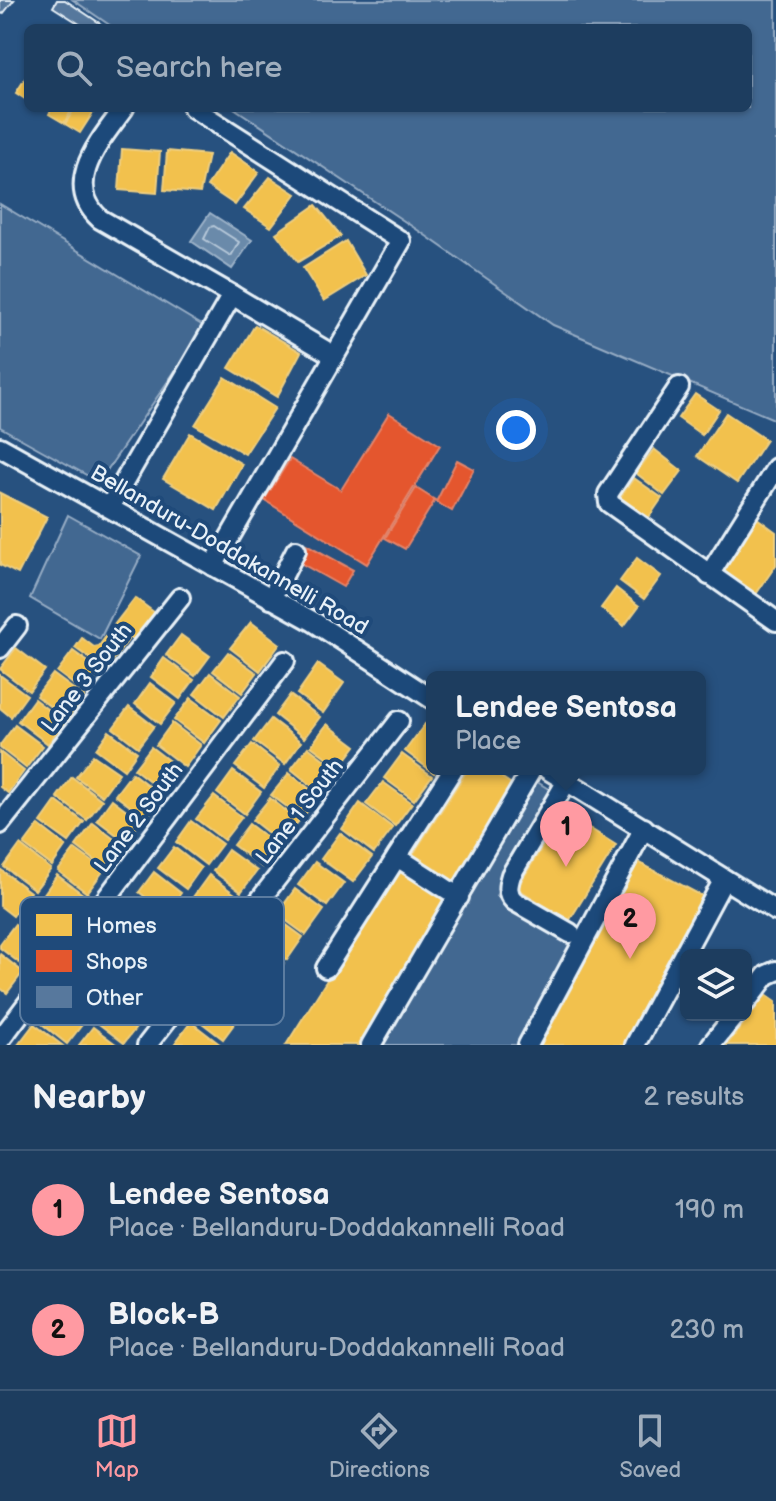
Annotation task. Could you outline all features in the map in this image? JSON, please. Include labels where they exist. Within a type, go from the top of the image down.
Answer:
[{"type":"street","points":[[121,112],[85,166],[84,190],[92,212],[333,355]]},
{"type":"street","points":[[199,112],[401,241],[213,566]]},
{"type":"street","points":[[110,506],[232,295]]},
{"type":"street","points":[[679,387],[608,494],[609,503],[709,575],[773,613]]},
{"type":"street","name":"Bellanduru-Doddakannelli Road","points":[[0,447],[314,622],[426,695]]},
{"type":"street","points":[[709,575],[776,468]]},
{"type":"street","points":[[271,599],[296,550]]},
{"type":"street","name":"Lane 3 South","points":[[0,824],[180,598]]},
{"type":"street","points":[[0,648],[17,626]]},
{"type":"street","name":"Lane 2 South","points":[[108,897],[285,661]]},
{"type":"street","name":"Lane 1 South","points":[[262,897],[399,721]]},
{"type":"street","points":[[326,968],[449,775]]},
{"type":"street","points":[[371,1045],[529,775]]},
{"type":"street","points":[[557,775],[776,911]]},
{"type":"street","points":[[567,781],[508,885],[514,901],[570,933]]},
{"type":"street","points":[[528,1045],[572,969],[644,828]]},
{"type":"street","points":[[397,857],[459,897]]},
{"type":"street","points":[[635,1045],[724,879]]},
{"type":"street","points":[[752,994],[767,975],[776,971]]},
{"type":"street","name":"Lane 2 South","points":[[0,1040],[20,1013]]},
{"type":"street","points":[[711,1045],[730,1021]]},
{"type":"street","name":"Lane 1 South","points":[[147,1045],[163,1025]]},
{"type":"shaded area","points":[[73,0],[776,0],[776,420],[553,325],[240,112],[752,112],[752,24],[108,24]]},
{"type":"shaded area","points":[[0,204],[205,327],[99,482],[0,427]]},
{"type":"shaded area","points":[[68,515],[141,556],[100,639],[30,598]]},
{"type":"shaded area","points":[[534,780],[555,793],[496,896],[573,942],[518,1045],[384,1045]]},
{"type":"water","points":[[210,213],[252,240],[232,269],[191,241]]},
{"type":"building: Homes","points":[[24,80],[24,98],[16,93]]},
{"type":"building: Homes","points":[[50,112],[71,112],[64,123]]},
{"type":"building: Homes","points":[[72,112],[93,112],[80,133],[65,124]]},
{"type":"building: Homes","points":[[122,149],[160,152],[157,193],[119,190]]},
{"type":"building: Homes","points":[[167,151],[208,155],[200,193],[164,190]]},
{"type":"building: Homes","points":[[230,152],[259,172],[235,205],[207,186]]},
{"type":"building: Homes","points":[[270,177],[296,194],[271,227],[244,209]]},
{"type":"building: Homes","points":[[316,205],[341,236],[298,262],[276,233]]},
{"type":"building: Homes","points":[[346,241],[366,275],[324,301],[303,268]]},
{"type":"building: Homes","points":[[255,325],[301,352],[277,397],[229,368]]},
{"type":"building: Homes","points":[[225,377],[275,408],[245,454],[195,425]]},
{"type":"building: Homes","points":[[695,394],[719,410],[702,435],[678,418]]},
{"type":"building: Homes","points":[[726,413],[766,440],[737,483],[697,456]]},
{"type":"building: Homes","points":[[190,433],[242,464],[216,510],[163,479]]},
{"type":"building: Homes","points":[[654,449],[682,471],[664,495],[636,473]]},
{"type":"building: Homes","points":[[634,478],[662,498],[645,523],[616,503]]},
{"type":"building: Homes","points":[[0,493],[47,517],[18,574],[0,565]]},
{"type":"building: Homes","points":[[757,518],[776,532],[776,565],[754,597],[719,573]]},
{"type":"building: Homes","points":[[637,558],[661,576],[644,599],[620,581]]},
{"type":"building: Homes","points":[[616,588],[639,606],[624,626],[601,608]]},
{"type":"building: Homes","points":[[135,598],[155,613],[134,641],[114,625]]},
{"type":"building: Homes","points":[[251,622],[280,644],[260,671],[230,648]]},
{"type":"building: Homes","points":[[112,628],[128,640],[106,670],[75,648],[82,638],[94,647],[99,646]]},
{"type":"building: Homes","points":[[181,635],[210,656],[195,676],[166,655]]},
{"type":"building: Homes","points":[[16,648],[45,670],[29,691],[0,669]]},
{"type":"building: Homes","points":[[73,651],[101,671],[85,693],[57,672]]},
{"type":"building: Homes","points":[[228,652],[257,673],[242,693],[213,671]]},
{"type":"building: Homes","points":[[164,658],[194,680],[180,699],[151,677]]},
{"type":"building: Homes","points":[[318,664],[344,683],[323,713],[297,694]]},
{"type":"building: Homes","points":[[210,673],[240,696],[224,717],[194,694]]},
{"type":"building: Homes","points":[[53,674],[84,697],[67,719],[36,696]]},
{"type":"building: Homes","points":[[0,675],[27,695],[11,717],[0,708]]},
{"type":"building: Homes","points":[[150,683],[176,703],[160,724],[135,704]]},
{"type":"building: Homes","points":[[290,695],[320,717],[304,738],[275,715]]},
{"type":"building: Homes","points":[[191,698],[221,720],[204,743],[174,720]]},
{"type":"building: Homes","points":[[34,699],[64,722],[48,744],[18,721]]},
{"type":"building: Homes","points":[[129,707],[154,726],[138,747],[113,728]]},
{"type":"building: Homes","points":[[271,719],[301,742],[285,764],[254,741]]},
{"type":"building: Homes","points":[[172,723],[201,745],[185,767],[156,745]]},
{"type":"building: Homes","points":[[327,724],[356,746],[340,767],[311,746]]},
{"type":"building: Homes","points":[[425,724],[426,767],[405,751]]},
{"type":"building: Homes","points":[[15,725],[43,746],[26,768],[0,748]]},
{"type":"building: Homes","points":[[109,731],[137,752],[124,770],[96,749]]},
{"type":"building: Homes","points":[[252,744],[280,766],[264,788],[235,766]]},
{"type":"building: Homes","points":[[151,747],[181,770],[164,792],[134,769]]},
{"type":"building: Homes","points":[[308,747],[338,770],[321,793],[291,769]]},
{"type":"building: Homes","points":[[0,752],[24,771],[8,793],[0,787]]},
{"type":"building: Homes","points":[[402,754],[426,772],[426,775],[432,776],[414,800],[384,778]]},
{"type":"building: Homes","points":[[93,755],[119,773],[102,796],[76,777]]},
{"type":"building: Homes","points":[[233,771],[261,792],[245,814],[217,793]]},
{"type":"building: Homes","points":[[132,773],[162,796],[146,818],[115,795]]},
{"type":"building: Homes","points":[[289,773],[319,796],[302,818],[271,795]]},
{"type":"building: Homes","points":[[464,775],[498,775],[516,787],[453,887],[410,859]]},
{"type":"building: Homes","points":[[72,777],[102,800],[87,820],[57,797]]},
{"type":"building: Homes","points":[[383,782],[412,803],[395,826],[366,804]]},
{"type":"building: Homes","points":[[214,796],[242,817],[224,840],[196,819]]},
{"type":"building: Homes","points":[[270,798],[299,821],[281,843],[252,820]]},
{"type":"building: Homes","points":[[112,799],[141,821],[126,842],[97,820]]},
{"type":"building: Homes","points":[[56,801],[84,822],[69,842],[41,822]]},
{"type":"building: Homes","points":[[360,803],[393,828],[374,853],[342,829]]},
{"type":"building: Homes","points":[[564,812],[616,845],[569,921],[517,888]]},
{"type":"building: Homes","points":[[191,821],[222,844],[206,865],[176,842]]},
{"type":"building: Homes","points":[[93,823],[122,845],[105,868],[76,846]]},
{"type":"building: Homes","points":[[249,824],[278,846],[262,867],[233,845]]},
{"type":"building: Homes","points":[[39,825],[66,846],[52,866],[24,845]]},
{"type":"building: Homes","points":[[340,833],[372,857],[353,882],[321,859]]},
{"type":"building: Homes","points":[[20,845],[51,869],[35,890],[4,867]]},
{"type":"building: Homes","points":[[174,847],[201,868],[186,889],[158,868]]},
{"type":"building: Homes","points":[[75,849],[104,870],[87,893],[58,871]]},
{"type":"building: Homes","points":[[228,850],[257,871],[241,892],[213,871]]},
{"type":"building: Homes","points":[[315,862],[344,883],[327,906],[298,885]]},
{"type":"building: Homes","points":[[638,862],[706,898],[628,1045],[541,1045]]},
{"type":"building: Homes","points":[[0,869],[30,892],[26,897],[20,897],[20,906],[13,916],[0,906]]},
{"type":"building: Homes","points":[[397,869],[449,901],[358,1045],[286,1045]]},
{"type":"building: Homes","points":[[154,872],[181,893],[178,897],[145,897],[139,892]]},
{"type":"building: Homes","points":[[57,875],[84,895],[83,897],[42,897]]},
{"type":"building: Homes","points":[[209,875],[239,897],[193,897]]},
{"type":"building: Homes","points":[[295,889],[324,910],[306,935],[284,919],[284,904]]},
{"type":"building: Homes","points":[[284,923],[303,937],[287,960],[284,958]]},
{"type":"building: Homes","points":[[15,924],[20,928],[20,963],[0,948]]},
{"type":"building: Homes","points":[[0,954],[20,970],[20,976],[7,993],[0,988]]},
{"type":"building: Homes","points":[[766,995],[776,1002],[776,1045],[727,1045],[746,1021],[752,1021],[752,1013]]},
{"type":"building: Homes","points":[[35,1025],[62,1045],[18,1045]]},
{"type":"building: Homes","points":[[43,1025],[82,1025],[67,1044]]},
{"type":"building: Homes","points":[[100,1025],[138,1025],[124,1043]]},
{"type":"building: Homes","points":[[189,1025],[195,1025],[221,1045],[175,1043]]},
{"type":"building: Homes","points":[[205,1025],[233,1025],[223,1039]]},
{"type":"building: Homes","points":[[93,1027],[117,1045],[79,1045]]},
{"type":"building: Shops","points":[[389,413],[440,445],[367,564],[264,500],[290,459],[341,490]]},
{"type":"building: Shops","points":[[457,460],[474,469],[452,511],[436,502]]},
{"type":"building: Shops","points":[[416,488],[435,500],[405,549],[385,538]]},
{"type":"building: Shops","points":[[306,544],[353,570],[343,587],[297,561]]},
{"type":"building: Other","points":[[0,0],[14,0],[3,14],[0,12]]},
{"type":"building: Other","points":[[57,0],[65,0],[101,24],[80,24],[53,7]]},
{"type":"place","name":"Lendee Sentosa","points":[[566,867]]},
{"type":"place","name":"Block-B","points":[[630,959]]}]
